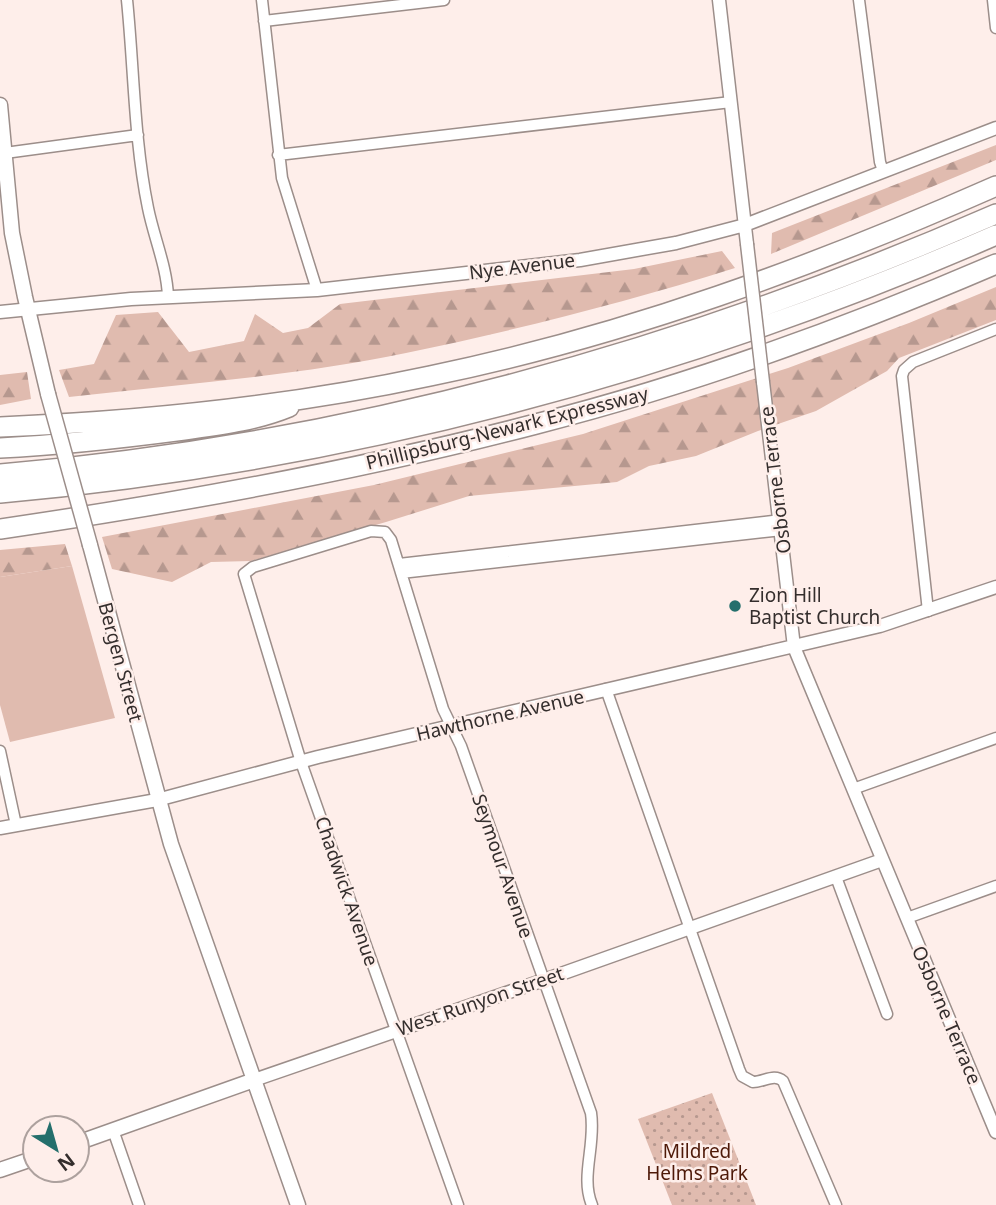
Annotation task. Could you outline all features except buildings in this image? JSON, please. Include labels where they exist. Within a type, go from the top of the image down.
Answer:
[{"type":"highway","points":[[0,427],[178,413],[316,397],[474,366],[650,317],[843,250],[996,186]]},
{"type":"highway","points":[[0,474],[224,445],[351,422],[551,373],[675,336],[769,304],[858,271],[996,214]]},
{"type":"highway","name":"Phillipsburg-Newark Expressway","points":[[0,493],[224,464],[351,441],[476,412],[591,382],[780,321],[996,235]]},
{"type":"highway","name":"Phillipsburg-Newark Expressway","points":[[0,529],[328,473],[578,413],[781,348],[996,264]]},
{"type":"highway","points":[[0,448],[79,442],[228,423],[264,417],[316,397]]},
{"type":"highway","points":[[0,463],[84,465]]},
{"type":"highway","points":[[0,499],[119,479]]},
{"type":"highway","points":[[0,520],[123,509]]},
{"type":"main road","name":"Bergen Street","points":[[0,105],[12,233],[48,394],[171,844],[298,1205]]},
{"type":"main road","name":"West Runyon Street","points":[[91,1138],[254,1080]]},
{"type":"main road","points":[[0,1170],[21,1163]]},
{"type":"street","points":[[127,0],[138,135],[148,208],[168,297]]},
{"type":"street","points":[[262,0],[282,177],[317,290]]},
{"type":"street","points":[[264,21],[444,0]]},
{"type":"street","name":"Osborne Terrace","points":[[719,0],[794,646],[996,1132]]},
{"type":"street","points":[[859,0],[883,171]]},
{"type":"street","points":[[993,0],[996,28]]},
{"type":"street","points":[[278,155],[731,102]]},
{"type":"street","name":"Nye Avenue","points":[[0,312],[131,299],[317,290],[580,260],[676,243],[745,225],[996,128]]},
{"type":"street","points":[[5,153],[138,135]]},
{"type":"street","points":[[928,611],[902,376],[904,370],[913,362],[996,329]]},
{"type":"street","points":[[400,568],[781,525]]},
{"type":"street","name":"Seymour Avenue","points":[[244,574],[253,567],[371,531],[385,532],[391,540],[443,709],[461,746],[591,1113],[593,1129],[586,1182],[592,1205]]},
{"type":"street","name":"Chadwick Avenue","points":[[244,574],[301,761],[458,1205]]},
{"type":"street","name":"Hawthorne Avenue","points":[[0,828],[158,800],[301,761],[880,626],[996,587]]},
{"type":"street","points":[[606,689],[742,1076],[753,1082],[772,1077],[783,1082],[836,1205]]},
{"type":"street","points":[[853,789],[996,738]]},
{"type":"street","points":[[0,751],[16,825]]},
{"type":"street","name":"West Runyon Street","points":[[254,1080],[882,860]]},
{"type":"street","points":[[836,877],[887,1014]]},
{"type":"street","points":[[907,918],[996,886]]},
{"type":"street","points":[[113,1130],[139,1205]]},
{"type":"green space","points":[[996,145],[996,160],[771,254],[772,233]]},
{"type":"green space","points":[[722,251],[735,268],[572,315],[365,361],[281,374],[69,397],[59,370],[94,364],[116,315],[158,312],[189,352],[244,341],[255,314],[283,333],[308,328],[340,304],[634,269]]},
{"type":"green space","points":[[996,287],[996,320],[899,358],[887,371],[816,411],[696,456],[649,466],[617,482],[469,496],[251,561],[211,562],[172,582],[112,569],[102,537],[374,485],[583,434],[788,368]]},
{"type":"green space","points":[[27,372],[31,399],[0,405],[0,375]]},
{"type":"green space","points":[[65,544],[72,566],[0,577],[0,550]]},
{"type":"green space","points":[[72,566],[115,718],[10,742],[0,705],[0,577]]},
{"type":"green space","name":"Mildred Helms Park","points":[[712,1093],[756,1205],[672,1205],[638,1119]]},
{"type":"place","name":"Zion Hill Baptist Church","points":[[735,606]]}]
